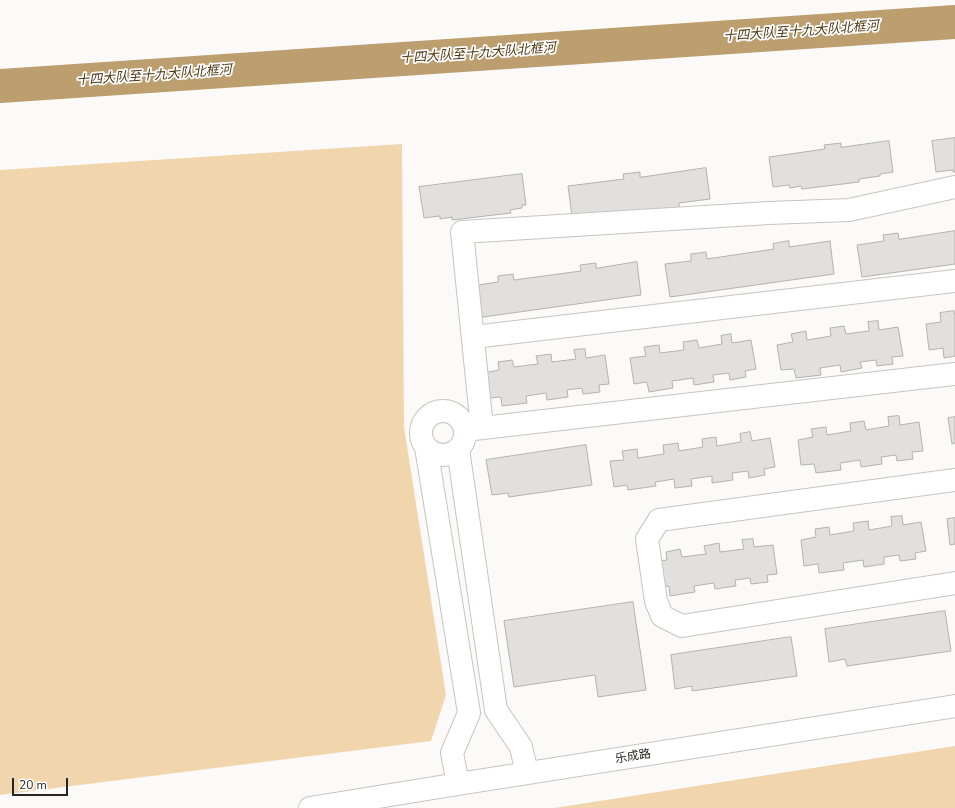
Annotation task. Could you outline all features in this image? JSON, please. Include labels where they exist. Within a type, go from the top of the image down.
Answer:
[{"type":"street","points":[[527,773],[521,747],[496,710],[468,436],[474,337],[462,232],[769,213],[849,210],[955,187]]},
{"type":"street","points":[[474,337],[955,281]]},
{"type":"street","points":[[468,436],[458,417],[445,411],[437,412],[431,415],[425,420],[422,426],[422,441],[426,447],[431,452],[445,455],[452,453],[468,436],[955,374]]},
{"type":"street","points":[[426,447],[469,713],[452,753],[458,784]]},
{"type":"street","points":[[955,480],[659,520],[647,538],[656,601],[662,616],[682,626],[955,583]]},
{"type":"street","name":"乐成路","points":[[310,808],[955,706]]},
{"type":"shaded area","points":[[402,144],[404,427],[446,695],[431,741],[0,795],[0,170]]},
{"type":"shaded area","points":[[955,746],[955,808],[554,808]]},
{"type":"building","points":[[955,138],[955,172],[953,172],[953,170],[936,172],[932,141]]},
{"type":"building","points":[[889,141],[893,172],[880,174],[880,176],[859,179],[859,182],[802,189],[801,186],[790,188],[789,185],[773,187],[769,157],[825,149],[824,145],[841,143],[841,147]]},
{"type":"building","points":[[706,168],[710,199],[679,203],[679,208],[572,216],[568,186],[624,179],[623,174],[640,172],[640,177]]},
{"type":"building","points":[[522,174],[526,205],[522,205],[522,208],[510,210],[511,213],[452,220],[452,217],[440,219],[440,216],[424,218],[419,187]]},
{"type":"building","points":[[955,231],[955,264],[862,277],[857,245],[884,241],[883,235],[898,233],[899,239]]},
{"type":"building","points":[[789,241],[789,247],[830,241],[834,274],[670,297],[665,264],[691,261],[691,254],[706,252],[707,259],[774,249],[773,244]]},
{"type":"building","points":[[637,262],[641,295],[476,318],[472,286],[498,282],[498,276],[513,274],[514,280],[581,271],[580,265],[596,263],[596,268]]},
{"type":"building","points":[[954,311],[955,356],[944,358],[943,348],[929,350],[926,324],[941,322],[940,313]]},
{"type":"building","points":[[878,321],[879,330],[898,327],[903,356],[892,357],[893,364],[877,366],[876,360],[860,362],[862,368],[841,372],[840,365],[820,368],[821,375],[796,378],[794,369],[781,370],[777,345],[793,342],[791,334],[806,331],[807,340],[831,336],[830,328],[844,326],[846,334],[869,331],[868,322]]},
{"type":"building","points":[[731,334],[732,343],[751,340],[756,369],[745,371],[746,377],[730,380],[729,373],[713,375],[714,382],[694,385],[693,378],[672,381],[673,388],[649,392],[647,382],[634,384],[630,358],[646,356],[644,347],[659,345],[660,353],[684,350],[683,342],[697,340],[699,348],[722,344],[721,336]]},
{"type":"building","points":[[585,349],[586,358],[605,355],[609,384],[599,385],[600,392],[583,394],[582,388],[567,390],[568,397],[547,400],[546,393],[526,396],[527,403],[502,406],[501,397],[488,398],[484,373],[499,370],[498,362],[512,360],[514,367],[538,364],[536,356],[551,354],[552,362],[576,359],[574,350]]},
{"type":"building","points":[[899,416],[900,425],[919,422],[923,451],[912,452],[913,459],[897,461],[896,455],[881,457],[882,464],[861,467],[860,460],[840,463],[841,470],[816,473],[814,464],[801,465],[798,440],[813,437],[811,429],[826,427],[827,435],[851,431],[850,423],[864,421],[866,430],[889,426],[888,417]]},
{"type":"building","points":[[955,417],[955,443],[952,444],[948,418]]},
{"type":"building","points":[[750,432],[752,441],[770,438],[775,467],[764,469],[765,475],[749,478],[748,471],[732,473],[733,480],[712,483],[712,476],[691,479],[692,486],[675,488],[674,479],[655,482],[656,486],[628,490],[627,485],[614,487],[610,461],[624,460],[622,451],[637,449],[638,458],[664,454],[663,445],[678,443],[679,451],[703,447],[702,439],[716,437],[717,446],[741,442],[740,434]]},
{"type":"building","points":[[586,445],[592,485],[509,497],[508,493],[492,495],[486,460]]},
{"type":"building","points":[[902,516],[903,525],[921,522],[926,551],[915,553],[916,559],[900,561],[899,555],[884,557],[884,564],[864,567],[863,560],[843,563],[844,570],[819,573],[818,564],[804,566],[801,540],[816,537],[815,529],[829,527],[830,535],[854,531],[853,523],[868,521],[869,530],[892,526],[891,517]]},
{"type":"building","points":[[955,518],[955,544],[950,545],[947,519]]},
{"type":"building","points":[[753,539],[754,547],[773,545],[777,574],[767,575],[768,582],[751,584],[750,578],[735,580],[736,586],[715,589],[714,583],[694,586],[695,592],[670,596],[669,586],[655,588],[652,562],[667,560],[666,552],[680,549],[682,557],[706,554],[704,546],[719,543],[720,552],[744,549],[742,540]]},
{"type":"building","points":[[633,602],[646,690],[598,697],[595,675],[514,687],[504,621]]},
{"type":"building","points":[[945,611],[951,651],[847,666],[845,659],[829,662],[825,629]]},
{"type":"building","points":[[791,637],[797,676],[692,691],[692,686],[675,689],[671,655]]},
{"type":"waterway","name":"十四大队至十九大队北框河","points":[[0,86],[955,22]]}]
